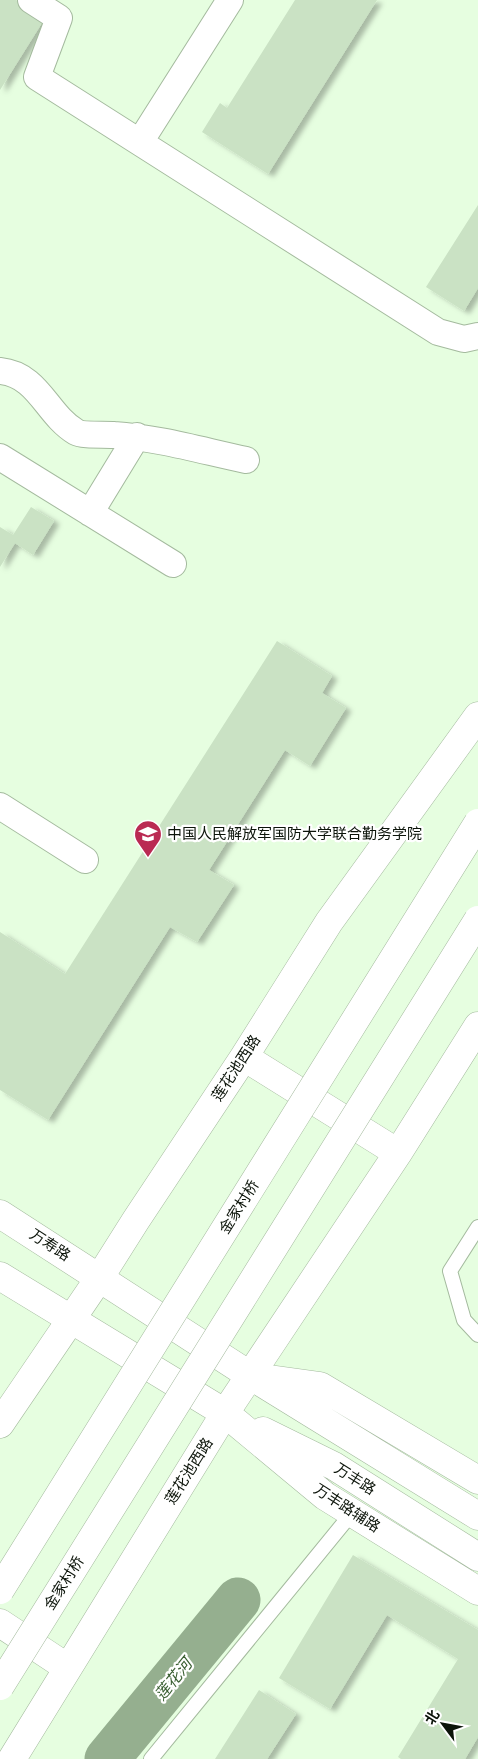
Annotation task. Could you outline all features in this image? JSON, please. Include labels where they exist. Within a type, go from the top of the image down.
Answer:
[{"type":"main road","name":"莲花池西路","points":[[0,1424],[100,1277],[244,1057],[328,922],[478,716]]},
{"type":"main road","name":"金家村桥","points":[[0,1590],[478,823]]},
{"type":"main road","name":"金家村桥","points":[[0,1686],[478,920]]},
{"type":"main road","name":"莲花池西路","points":[[12,1759],[225,1413],[398,1153],[478,1026]]},
{"type":"main road","points":[[244,1057],[398,1153]]},
{"type":"main road","name":"万寿路","points":[[0,1214],[251,1376]]},
{"type":"main road","points":[[0,1276],[225,1413]]},
{"type":"main road","points":[[251,1376],[320,1386],[478,1480]]},
{"type":"main road","points":[[251,1376],[478,1516]]},
{"type":"main road","name":"万丰路辅路","points":[[225,1413],[325,1496],[478,1591]]},
{"type":"main road","name":"万丰路","points":[[225,1413],[334,1466],[478,1557]]},
{"type":"main road","points":[[0,1623],[68,1668]]},
{"type":"street","points":[[31,0],[59,18],[38,77],[438,332],[464,338],[478,336]]},
{"type":"street","points":[[140,142],[230,0]]},
{"type":"street","points":[[0,371],[12,372],[35,388],[52,411],[77,433],[138,436],[246,460]]},
{"type":"street","points":[[90,513],[138,436]]},
{"type":"street","points":[[0,457],[173,564]]},
{"type":"street","points":[[0,806],[85,860]]},
{"type":"lane","points":[[478,1227],[450,1270],[464,1320],[478,1335]]},
{"type":"lane","points":[[151,1759],[352,1513]]},
{"type":"building","points":[[0,0],[16,0],[45,18],[0,90]]},
{"type":"building","points":[[295,0],[377,0],[268,174],[202,132],[220,103],[227,108]]},
{"type":"building","points":[[478,205],[478,288],[464,311],[426,287]]},
{"type":"building","points":[[31,507],[54,521],[33,555],[15,543],[0,567],[0,527],[13,535]]},
{"type":"building","points":[[277,641],[332,676],[322,693],[346,708],[310,766],[285,750],[209,870],[234,885],[197,942],[170,927],[48,1120],[0,1090],[0,932],[65,974]]},
{"type":"building","points":[[353,1555],[478,1630],[478,1737],[465,1759],[401,1759],[398,1757],[458,1659],[387,1615],[330,1709],[279,1678]]},
{"type":"building","points":[[259,1690],[296,1714],[267,1759],[215,1759]]},
{"type":"waterway","name":"莲花河","points":[[107,1759],[238,1600]]},
{"type":"place","name":"中国人民解放军国防大学联合勤务学院","points":[[148,858]]}]
